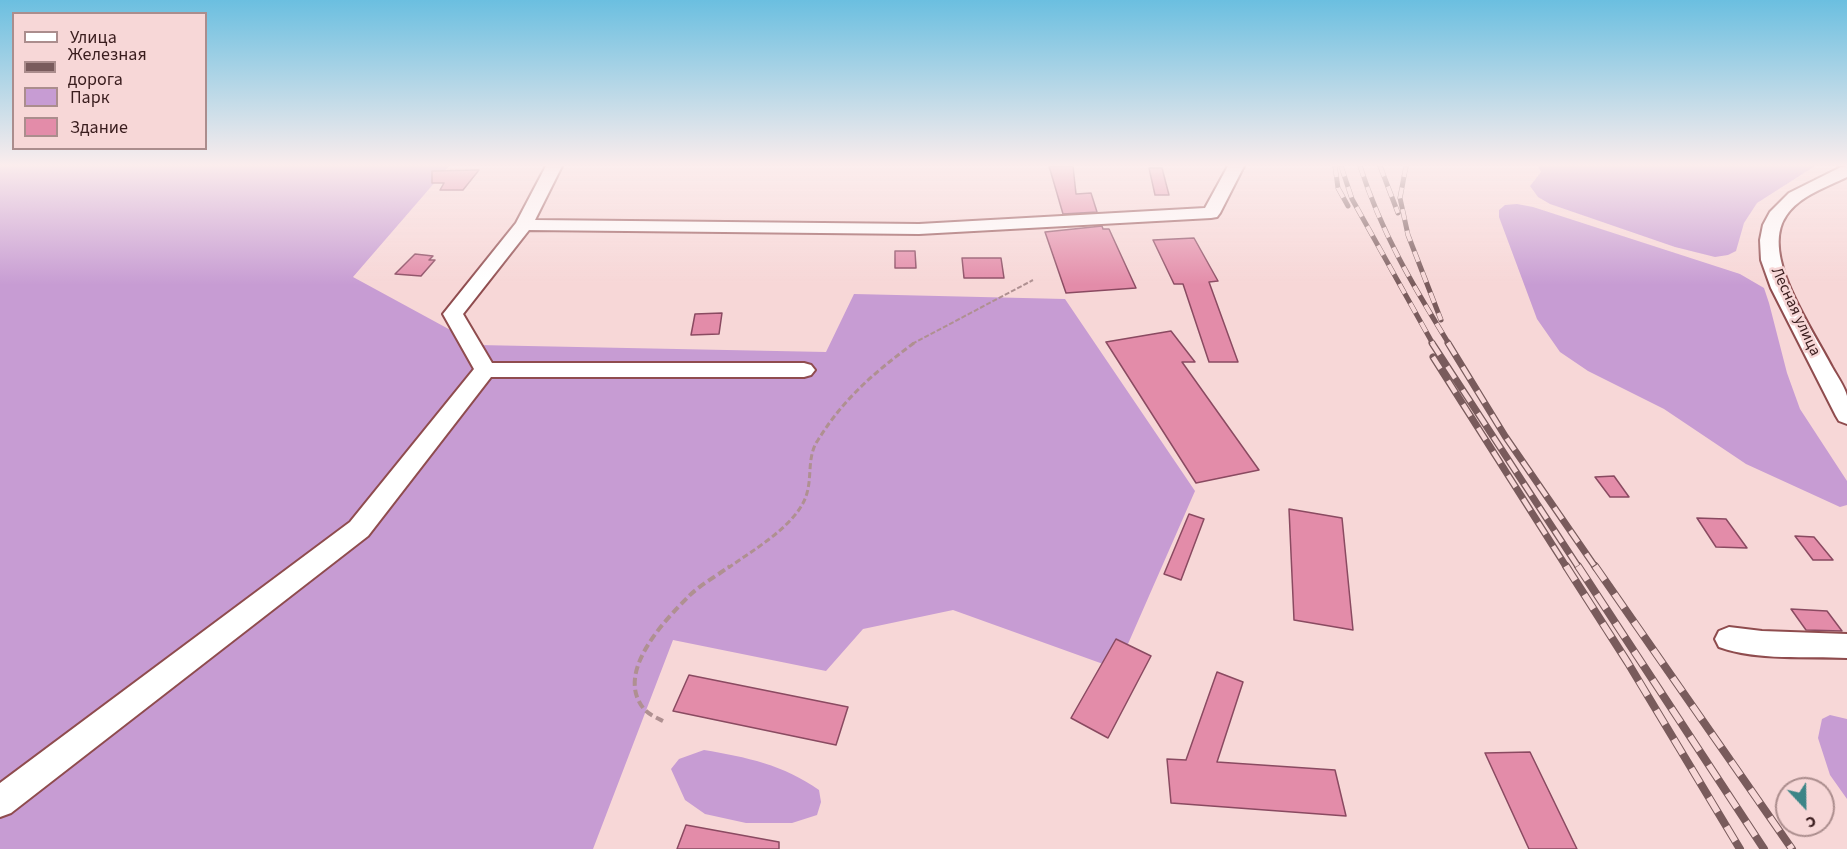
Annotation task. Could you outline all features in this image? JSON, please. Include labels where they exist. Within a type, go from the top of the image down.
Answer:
[{"type":"street","points":[[485,370],[453,314],[524,225],[534,206]]},
{"type":"street","points":[[524,225],[919,229],[1212,213],[1216,206]]},
{"type":"street","name":"Лесная улица","points":[[1786,206],[1779,212],[1772,225],[1769,240],[1770,260],[1781,288],[1847,417]]},
{"type":"street","points":[[485,370],[804,370]]},
{"type":"street","points":[[0,802],[359,529],[485,370]]},
{"type":"street","points":[[1729,639],[1762,643],[1847,646]]},
{"type":"path","points":[[663,721],[644,710],[635,692],[634,672],[648,644],[690,595],[775,534],[796,514],[807,494],[810,462],[816,442],[855,390],[913,343],[1033,280]]},
{"type":"green space","points":[[0,206],[415,206],[353,277],[478,345],[826,352],[854,294],[1065,299],[1195,491],[1117,669],[953,610],[863,629],[826,671],[673,640],[593,849],[0,849]]},
{"type":"green space","points":[[1504,206],[1533,207],[1740,274],[1764,288],[1787,373],[1800,409],[1847,481],[1847,505],[1840,507],[1746,464],[1664,409],[1588,371],[1560,352],[1537,319],[1499,217],[1499,210]]},
{"type":"green space","points":[[1555,206],[1755,206],[1744,223],[1736,251],[1715,257],[1675,247]]},
{"type":"green space","points":[[1830,715],[1847,719],[1847,799],[1835,782],[1835,777],[1830,775],[1818,738],[1822,719]]},
{"type":"green space","points":[[704,750],[764,763],[806,781],[819,790],[821,802],[817,815],[792,823],[746,823],[705,814],[685,800],[671,769],[679,759]]},
{"type":"building","points":[[1061,206],[1095,206],[1097,212],[1063,214]]},
{"type":"building","points":[[1102,226],[1103,229],[1109,229],[1136,288],[1066,293],[1045,232]]},
{"type":"building","points":[[1194,238],[1218,281],[1209,282],[1238,362],[1209,362],[1183,284],[1174,284],[1153,240]]},
{"type":"building","points":[[895,251],[915,251],[916,268],[895,268]]},
{"type":"building","points":[[415,254],[433,256],[429,260],[435,260],[421,276],[395,274]]},
{"type":"building","points":[[962,258],[1001,258],[1004,278],[964,278]]},
{"type":"building","points":[[722,313],[719,334],[691,335],[695,314]]},
{"type":"building","points":[[1171,331],[1195,362],[1182,362],[1259,470],[1196,483],[1106,342]]},
{"type":"building","points":[[1614,476],[1629,497],[1610,497],[1595,477]]},
{"type":"building","points":[[1289,509],[1342,518],[1353,630],[1294,620]]},
{"type":"building","points":[[1189,514],[1204,519],[1181,580],[1164,574]]},
{"type":"building","points":[[1697,518],[1726,519],[1747,548],[1716,547]]},
{"type":"building","points":[[1795,536],[1814,537],[1833,560],[1813,560]]},
{"type":"building","points":[[1791,609],[1827,611],[1842,631],[1806,630]]},
{"type":"building","points":[[1116,639],[1151,656],[1108,738],[1071,718]]},
{"type":"building","points":[[1217,672],[1243,682],[1217,762],[1335,770],[1346,816],[1171,803],[1167,759],[1186,760]]},
{"type":"building","points":[[689,675],[848,707],[836,745],[673,711]]},
{"type":"building","points":[[1530,752],[1577,849],[1529,849],[1485,753]]},
{"type":"building","points":[[686,825],[779,842],[779,849],[677,849]]},
{"type":"railway","points":[[1356,206],[1433,344]]},
{"type":"railway","points":[[1375,206],[1399,258],[1449,344]]},
{"type":"railway","points":[[1395,206],[1398,213]]},
{"type":"railway","points":[[1402,206],[1408,235],[1441,320]]},
{"type":"railway","points":[[1432,343],[1579,568]]},
{"type":"railway","points":[[1448,343],[1505,436],[1596,568]]},
{"type":"railway","points":[[1433,357],[1567,568]]},
{"type":"railway","points":[[1566,566],[1628,663],[1740,849]]},
{"type":"railway","points":[[1578,566],[1764,849]]},
{"type":"railway","points":[[1595,566],[1792,849]]}]
